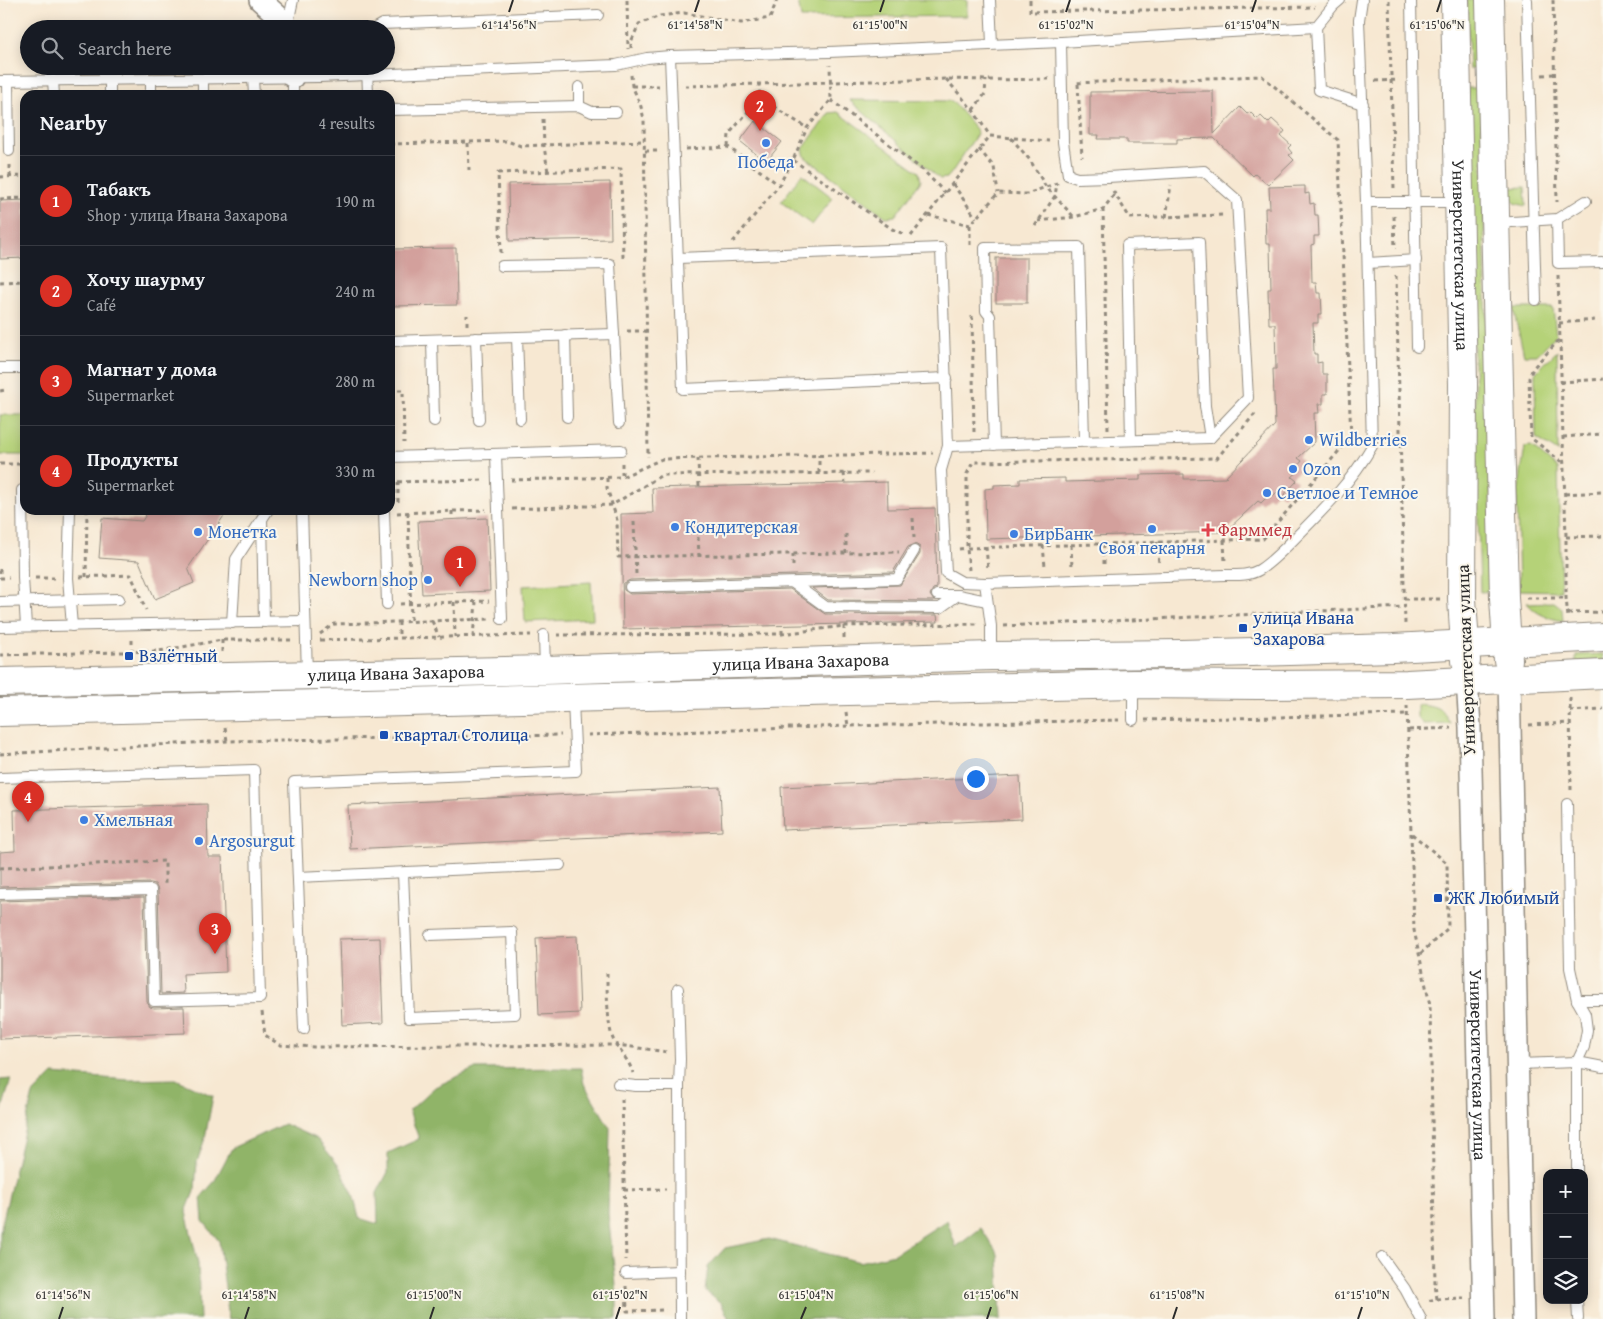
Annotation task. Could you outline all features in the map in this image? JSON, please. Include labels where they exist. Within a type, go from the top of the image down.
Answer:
[{"type":"main road","name":"Университетская улица","points":[[1455,0],[1462,384],[1462,599],[1467,680]]},
{"type":"main road","name":"Университетская улица","points":[[1490,0],[1504,598],[1509,678]]},
{"type":"main road","name":"улица Ивана Захарова","points":[[0,682],[545,670],[992,656],[1181,654],[1406,648],[1603,637]]},
{"type":"main road","name":"улица Ивана Захарова","points":[[0,712],[1133,684],[1259,686],[1407,684],[1603,674]]},
{"type":"street","points":[[260,0],[280,20]]},
{"type":"street","name":"Университетская улица","points":[[1509,678],[1523,1319]]},
{"type":"street","name":"Университетская улица","points":[[1467,680],[1470,728],[1484,1319]]},
{"type":"lane","points":[[288,20],[293,0]]},
{"type":"lane","points":[[990,0],[992,44]]},
{"type":"lane","points":[[678,258],[942,248],[947,378],[947,450],[941,470],[946,573],[962,582],[1046,582],[1160,578],[1245,574],[1258,570],[1281,552],[1324,509],[1360,467],[1372,446],[1368,263],[1359,20],[1362,0]]},
{"type":"lane","points":[[1411,0],[1417,347]]},
{"type":"lane","points":[[1527,0],[1536,300]]},
{"type":"lane","points":[[1336,3],[1316,28],[1319,90],[1363,104]]},
{"type":"lane","points":[[395,23],[598,15]]},
{"type":"lane","points":[[395,71],[542,69],[616,65],[646,58],[670,56],[829,52],[1061,42],[1316,28]]},
{"type":"lane","points":[[947,450],[973,445],[1210,438],[1248,398],[1236,200],[1204,171],[1077,178],[1068,175],[1063,142],[1061,42]]},
{"type":"lane","points":[[670,56],[683,389],[947,378]]},
{"type":"lane","points":[[10,151],[4,81],[253,78],[293,80],[334,75]]},
{"type":"lane","points":[[367,75],[368,90]]},
{"type":"lane","points":[[253,78],[254,90]]},
{"type":"lane","points":[[151,79],[151,90]]},
{"type":"lane","points":[[203,79],[203,90]]},
{"type":"lane","points":[[53,80],[54,90]]},
{"type":"lane","points":[[110,80],[110,90]]},
{"type":"lane","points":[[579,87],[579,106]]},
{"type":"lane","points":[[395,110],[579,106],[592,112],[616,112]]},
{"type":"lane","points":[[1495,223],[1557,219],[1586,201]]},
{"type":"lane","points":[[1366,202],[1459,202]]},
{"type":"lane","points":[[1557,219],[1558,263],[1603,262]]},
{"type":"lane","points":[[1131,440],[1126,245],[1198,242],[1205,406],[1210,438]]},
{"type":"lane","points":[[994,445],[990,316],[986,311],[985,248],[1079,247],[1084,442]]},
{"type":"lane","points":[[1368,263],[1416,260]]},
{"type":"lane","points":[[502,266],[610,264],[619,423]]},
{"type":"lane","points":[[395,341],[614,334]]},
{"type":"lane","points":[[565,335],[567,417]]},
{"type":"lane","points":[[517,337],[520,419]]},
{"type":"lane","points":[[476,338],[479,420]]},
{"type":"lane","points":[[432,340],[434,421]]},
{"type":"lane","points":[[0,368],[20,368]]},
{"type":"lane","points":[[395,457],[621,450]]},
{"type":"lane","points":[[496,454],[503,601],[502,619]]},
{"type":"lane","points":[[23,515],[26,626]]},
{"type":"lane","points":[[70,515],[68,578],[72,626]]},
{"type":"lane","points":[[232,623],[236,558],[264,515]]},
{"type":"lane","points":[[264,622],[265,515]]},
{"type":"lane","points":[[302,515],[307,675]]},
{"type":"lane","points":[[384,515],[387,604]]},
{"type":"lane","points":[[633,587],[897,579],[914,551]]},
{"type":"lane","points":[[794,583],[826,607],[940,608],[958,595]]},
{"type":"lane","points":[[987,583],[992,656]]},
{"type":"lane","points":[[937,595],[958,595],[987,601]]},
{"type":"lane","points":[[0,602],[119,599]]},
{"type":"lane","points":[[0,627],[305,621]]},
{"type":"lane","points":[[544,635],[545,670]]},
{"type":"lane","points":[[1133,684],[1133,720]]},
{"type":"lane","points":[[304,1029],[294,782],[576,771],[573,699]]},
{"type":"lane","points":[[0,778],[254,770],[260,998],[154,1000],[151,890],[0,894]]},
{"type":"lane","points":[[1567,804],[1570,968],[1577,1000],[1585,1014],[1587,1030],[1584,1047],[1577,1062],[1577,1169]]},
{"type":"lane","points":[[298,877],[560,865]]},
{"type":"lane","points":[[403,873],[408,1018],[515,1014],[512,932],[430,935]]},
{"type":"lane","points":[[678,989],[680,1059],[680,1314]]},
{"type":"lane","points":[[1577,1000],[1603,1000]]},
{"type":"lane","points":[[1517,1064],[1577,1062],[1603,1067]]},
{"type":"lane","points":[[618,1084],[679,1086]]},
{"type":"lane","points":[[1382,1258],[1405,1289],[1421,1319]]},
{"type":"lane","points":[[626,1273],[680,1272]]},
{"type":"lane","points":[[1577,1304],[1578,1319]]},
{"type":"path","points":[[626,0],[632,86],[640,103],[644,119],[648,457]]},
{"type":"path","points":[[629,62],[632,42],[639,24],[660,16],[684,13],[741,24],[770,18],[777,0]]},
{"type":"path","points":[[1030,0],[1030,12],[1336,3]]},
{"type":"path","points":[[1388,0],[1406,648]]},
{"type":"path","points":[[1552,0],[1557,219]]},
{"type":"path","points":[[724,242],[734,242],[779,185],[793,160],[806,128],[831,100],[829,52]]},
{"type":"path","points":[[946,79],[973,110],[990,136]]},
{"type":"path","points":[[973,110],[984,94],[986,80]]},
{"type":"path","points":[[728,147],[730,134],[760,98],[759,85]]},
{"type":"path","points":[[760,98],[806,128]]},
{"type":"path","points":[[831,100],[924,170],[946,193]]},
{"type":"path","points":[[990,136],[1063,142]]},
{"type":"path","points":[[793,160],[892,229],[910,237],[990,136]]},
{"type":"path","points":[[1011,138],[1030,160],[1046,187],[1074,217]]},
{"type":"path","points":[[395,144],[507,141],[521,146],[529,146],[644,142]]},
{"type":"path","points":[[468,143],[469,170]]},
{"type":"path","points":[[645,151],[728,147],[779,185]]},
{"type":"path","points":[[979,149],[994,167],[998,193]]},
{"type":"path","points":[[502,266],[498,174],[621,169],[623,262]]},
{"type":"path","points":[[0,177],[20,176]]},
{"type":"path","points":[[1108,177],[1115,194],[1130,218],[1238,214]]},
{"type":"path","points":[[998,193],[1027,194],[1058,182],[1055,196],[1034,226]]},
{"type":"path","points":[[952,184],[976,218]]},
{"type":"path","points":[[970,254],[970,225],[998,193]]},
{"type":"path","points":[[1038,221],[1074,217],[1103,209],[1115,194]]},
{"type":"path","points":[[0,199],[20,198]]},
{"type":"path","points":[[1103,209],[1109,460]]},
{"type":"path","points":[[928,215],[970,225]]},
{"type":"path","points":[[1558,263],[1566,598],[1568,613],[1603,612]]},
{"type":"path","points":[[0,282],[20,281]]},
{"type":"path","points":[[872,473],[662,475],[612,505],[398,513],[398,482],[622,477],[662,459],[932,453],[947,450],[973,462],[972,311]]},
{"type":"path","points":[[466,328],[467,315]]},
{"type":"path","points":[[1559,323],[1596,320]]},
{"type":"path","points":[[1560,340],[1534,368],[1529,378],[1532,438],[1564,464]]},
{"type":"path","points":[[1561,382],[1603,379]]},
{"type":"path","points":[[0,391],[5,390]]},
{"type":"path","points":[[395,390],[403,390],[405,456]]},
{"type":"path","points":[[1563,438],[1603,434]]},
{"type":"path","points":[[819,455],[819,473]]},
{"type":"path","points":[[698,458],[699,486]]},
{"type":"path","points":[[0,464],[20,464]]},
{"type":"path","points":[[844,473],[845,483]]},
{"type":"path","points":[[607,478],[607,488],[617,520],[618,557],[914,551],[914,518]]},
{"type":"path","points":[[1565,494],[1603,492]]},
{"type":"path","points":[[452,511],[452,519]]},
{"type":"path","points":[[408,512],[411,621]]},
{"type":"path","points":[[86,577],[87,515]]},
{"type":"path","points":[[633,587],[636,556],[634,522]]},
{"type":"path","points":[[846,534],[846,553]]},
{"type":"path","points":[[1566,537],[1603,536]]},
{"type":"path","points":[[698,537],[698,555]]},
{"type":"path","points":[[1224,540],[1225,575]]},
{"type":"path","points":[[1157,542],[1160,578]]},
{"type":"path","points":[[1104,544],[1105,579]]},
{"type":"path","points":[[1071,545],[1073,580]]},
{"type":"path","points":[[1043,546],[1046,582]]},
{"type":"path","points":[[986,547],[987,583]]},
{"type":"path","points":[[0,569],[0,578]]},
{"type":"path","points":[[387,604],[503,601]]},
{"type":"path","points":[[454,602],[455,637]]},
{"type":"path","points":[[473,637],[476,620],[476,602]]},
{"type":"path","points":[[0,655],[159,651],[222,640],[544,635],[782,634],[844,626],[974,623],[991,626],[1405,607]]},
{"type":"path","points":[[318,635],[334,624],[502,619]]},
{"type":"path","points":[[432,621],[439,637]]},
{"type":"path","points":[[399,622],[399,638]]},
{"type":"path","points":[[782,625],[782,634]]},
{"type":"path","points":[[1407,684],[1414,930],[1430,1005],[1435,1284]]},
{"type":"path","points":[[1567,804],[1571,793],[1570,711],[1603,709]]},
{"type":"path","points":[[1133,720],[1407,714]]},
{"type":"path","points":[[1412,834],[1447,863],[1448,928],[1420,955]]},
{"type":"path","points":[[0,868],[164,861],[165,891]]},
{"type":"path","points":[[606,973],[609,1017],[613,1039],[631,1067],[636,1086]]},
{"type":"path","points":[[260,998],[265,1035],[280,1044],[314,1047],[618,1045],[674,1053],[680,1059]]},
{"type":"path","points":[[622,1108],[627,1311],[680,1314]]},
{"type":"path","points":[[624,1190],[680,1188]]},
{"type":"green space","points":[[798,0],[967,0],[967,16],[801,18]]},
{"type":"green space","points":[[1467,0],[1480,0],[1482,69],[1469,69]]},
{"type":"green space","points":[[1467,88],[1481,88],[1493,591],[1480,592]]},
{"type":"green space","points":[[849,100],[952,101],[976,129],[977,134],[952,172],[947,178],[940,179]]},
{"type":"green space","points":[[838,112],[919,172],[921,181],[895,216],[886,217],[805,157],[803,149],[829,113]]},
{"type":"green space","points":[[802,174],[833,198],[812,225],[781,202]]},
{"type":"green space","points":[[1525,187],[1526,206],[1514,203],[1508,188]]},
{"type":"green space","points":[[1513,308],[1553,308],[1556,335],[1537,355],[1524,355]]},
{"type":"green space","points":[[1557,351],[1558,452],[1536,438],[1535,373]]},
{"type":"green space","points":[[0,415],[20,415],[20,455],[0,455]]},
{"type":"green space","points":[[1531,446],[1558,469],[1561,591],[1519,590],[1517,499],[1525,447]]},
{"type":"green space","points":[[591,582],[593,619],[525,622],[523,586]]},
{"type":"green space","points":[[1554,602],[1562,608],[1563,621],[1543,615],[1527,603]]},
{"type":"green space","points":[[1603,654],[1603,662],[1576,663],[1576,655]]},
{"type":"green space","points":[[1417,704],[1437,708],[1444,713],[1450,723],[1423,724],[1417,717]]},
{"type":"green space","points":[[581,1068],[584,1084],[610,1128],[608,1214],[617,1294],[617,1319],[229,1319],[219,1241],[203,1221],[201,1197],[214,1182],[232,1148],[284,1124],[317,1139],[339,1166],[353,1194],[359,1218],[378,1224],[377,1193],[388,1172],[388,1153],[419,1139],[409,1111],[435,1087],[474,1069]]},
{"type":"green space","points":[[53,1074],[129,1080],[176,1079],[213,1096],[205,1138],[197,1162],[195,1189],[186,1212],[198,1263],[200,1319],[0,1319],[0,1232],[33,1094]]},
{"type":"green space","points":[[11,1079],[0,1116],[0,1080]]},
{"type":"green space","points":[[947,1220],[956,1247],[981,1228],[998,1254],[1001,1319],[729,1319],[721,1303],[705,1291],[708,1267],[725,1248],[769,1239],[860,1262],[894,1254]]},
{"type":"building","points":[[1213,91],[1214,134],[1240,107],[1247,114],[1250,112],[1257,119],[1261,116],[1268,123],[1272,119],[1285,131],[1281,136],[1291,145],[1288,148],[1292,153],[1289,155],[1294,160],[1268,185],[1255,174],[1253,176],[1214,138],[1177,139],[1177,143],[1127,143],[1127,139],[1098,139],[1099,135],[1090,135],[1090,92]]},
{"type":"building","points":[[755,121],[782,142],[766,162],[740,141]]},
{"type":"building","points":[[610,182],[611,239],[509,241],[508,184]]},
{"type":"building","points":[[1305,186],[1305,194],[1309,193],[1310,204],[1314,203],[1315,215],[1318,215],[1319,236],[1314,236],[1314,244],[1311,245],[1312,282],[1316,282],[1317,293],[1321,293],[1322,314],[1318,314],[1318,323],[1313,323],[1314,354],[1317,354],[1317,363],[1322,362],[1322,374],[1327,374],[1327,394],[1323,394],[1323,404],[1318,404],[1319,413],[1314,413],[1315,442],[1298,458],[1302,461],[1297,467],[1300,470],[1292,477],[1297,481],[1283,496],[1277,492],[1271,498],[1268,496],[1261,503],[1258,501],[1225,532],[986,539],[985,489],[994,488],[994,485],[1020,484],[1020,479],[1065,478],[1065,482],[1140,480],[1140,475],[1184,474],[1184,479],[1225,478],[1275,425],[1273,369],[1276,369],[1275,324],[1269,324],[1268,289],[1271,289],[1270,244],[1266,244],[1265,208],[1270,208],[1269,187]]},
{"type":"building","points":[[20,200],[20,258],[0,259],[0,201]]},
{"type":"building","points":[[456,248],[457,305],[395,306],[395,249]]},
{"type":"building","points":[[996,258],[1027,258],[1027,303],[996,303]]},
{"type":"building","points":[[887,482],[888,509],[935,508],[937,588],[933,589],[930,595],[934,601],[828,600],[812,588],[900,585],[920,554],[920,547],[915,544],[908,547],[893,572],[630,580],[624,583],[624,590],[630,594],[790,589],[825,614],[937,615],[938,622],[623,629],[621,514],[653,513],[652,488]]},
{"type":"building","points":[[146,515],[225,515],[188,568],[194,583],[155,599],[139,561],[99,558],[102,518],[142,521]]},
{"type":"building","points":[[487,518],[490,591],[422,594],[418,521]]},
{"type":"building","points":[[1020,776],[1022,819],[783,830],[781,787]]},
{"type":"building","points":[[720,787],[722,831],[350,849],[348,805]]},
{"type":"building","points":[[207,804],[208,857],[222,857],[226,972],[183,974],[184,993],[161,994],[158,890],[155,884],[0,887],[0,852],[15,851],[14,810]]},
{"type":"building","points":[[144,897],[147,1002],[150,1007],[154,1008],[184,1007],[185,1033],[0,1039],[0,901]]},
{"type":"building","points":[[577,936],[580,1013],[539,1015],[536,938]]},
{"type":"building","points":[[380,938],[383,1023],[342,1025],[339,939]]},
{"type":"place","name":"Хочу шаурму","points":[[760,131]]},
{"type":"place","name":"Победа","points":[[766,143]]},
{"type":"place","name":"Wildberries","points":[[1309,440]]},
{"type":"place","name":"Ozon","points":[[1293,469]]},
{"type":"place","name":"Светлое и Темное","points":[[1267,493]]},
{"type":"place","name":"Кондитерская","points":[[675,527]]},
{"type":"place","name":"Своя пекарня","points":[[1152,529]]},
{"type":"place","name":"Фарммед","points":[[1208,530]]},
{"type":"place","name":"Монетка","points":[[198,532]]},
{"type":"place","name":"БирБанк","points":[[1014,534]]},
{"type":"place","name":"Newborn shop","points":[[428,580]]},
{"type":"place","name":"Табакъ","points":[[460,587]]},
{"type":"place","name":"улица Ивана Захарова","points":[[1243,628]]},
{"type":"place","name":"Взлётный","points":[[129,656]]},
{"type":"place","name":"квартал Столица","points":[[384,735]]},
{"type":"place","name":"Хмельная","points":[[84,820]]},
{"type":"place","name":"Продукты","points":[[28,822]]},
{"type":"place","name":"Argosurgut","points":[[199,841]]},
{"type":"place","name":"ЖК Любимый","points":[[1438,898]]},
{"type":"place","name":"Магнат у дома","points":[[215,954]]}]
